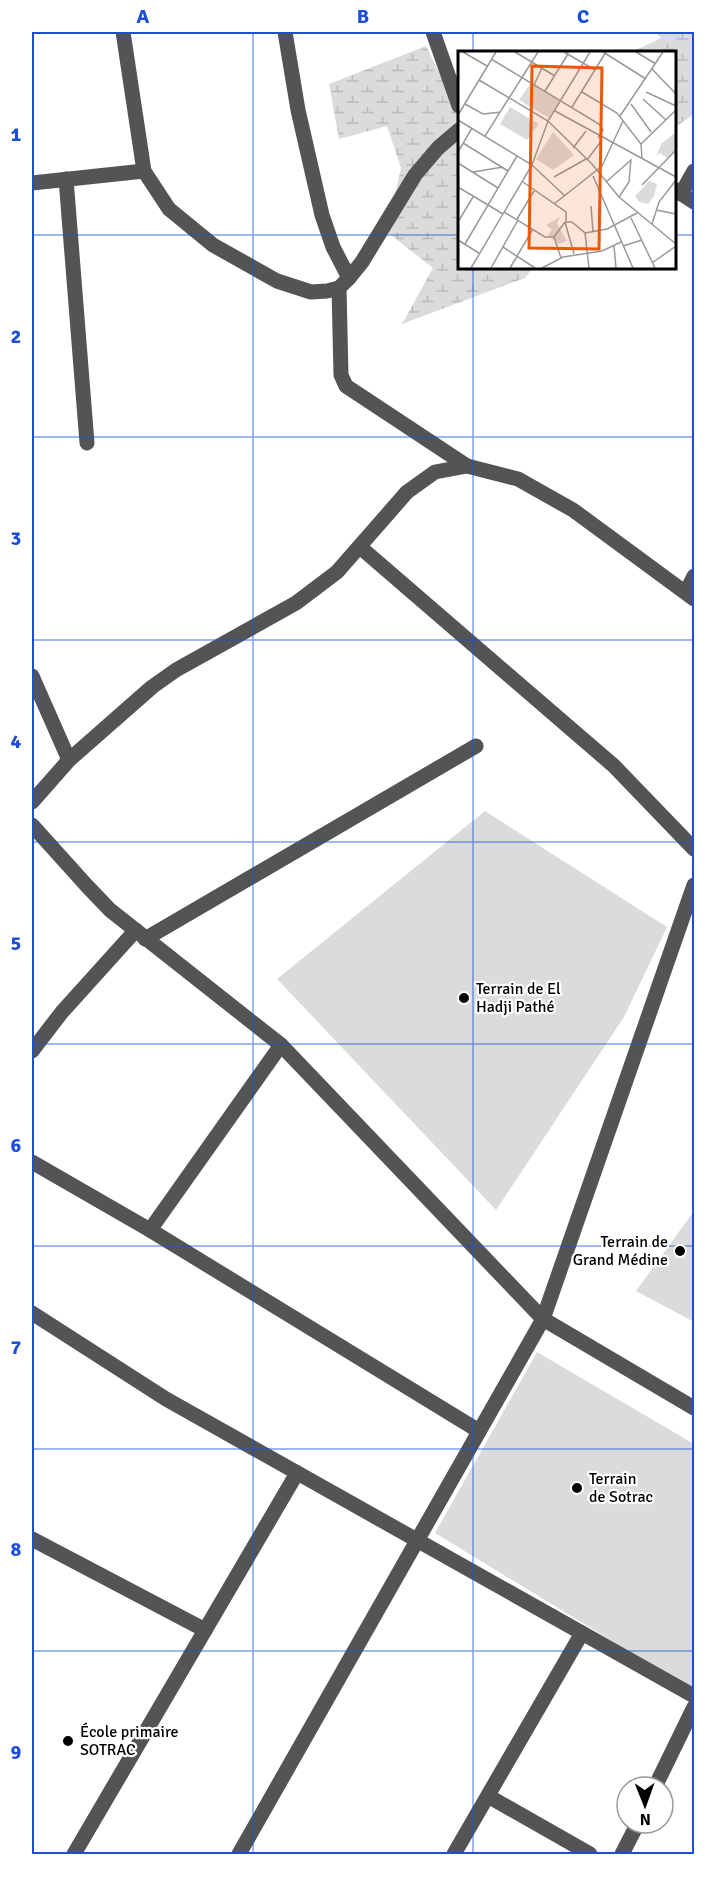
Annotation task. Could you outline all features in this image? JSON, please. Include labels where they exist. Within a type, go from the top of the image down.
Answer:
[{"type":"street","points":[[123,32],[144,171],[169,209],[213,245],[278,281],[311,292],[327,291],[344,283],[362,262],[415,174],[438,148],[458,131]]},
{"type":"street","points":[[285,32],[298,110],[322,215],[344,283],[341,375],[346,386],[467,466],[518,479],[573,510],[690,595],[694,576]]},
{"type":"street","points":[[433,32],[458,103]]},
{"type":"street","points":[[32,183],[144,171]]},
{"type":"street","points":[[694,171],[677,192],[694,202]]},
{"type":"street","points":[[66,179],[87,443]]},
{"type":"street","points":[[32,802],[69,760],[152,687],[176,670],[296,603],[337,572],[407,492],[435,472],[467,466]]},
{"type":"street","points":[[360,547],[614,766],[694,849]]},
{"type":"street","points":[[32,676],[69,760]]},
{"type":"street","points":[[32,1051],[62,1012],[141,935],[476,746]]},
{"type":"street","points":[[32,825],[110,910],[281,1046],[543,1319],[694,1408]]},
{"type":"street","points":[[239,1854],[543,1319],[694,885]]},
{"type":"street","points":[[150,1230],[281,1046]]},
{"type":"street","points":[[32,1162],[150,1230],[479,1431]]},
{"type":"street","points":[[32,1313],[166,1399],[694,1696]]},
{"type":"street","points":[[74,1854],[297,1473]]},
{"type":"street","points":[[32,1539],[205,1630]]},
{"type":"street","points":[[454,1854],[582,1633]]},
{"type":"street","points":[[661,1775],[694,1707]]},
{"type":"street","points":[[488,1796],[590,1854]]},
{"type":"street","points":[[622,1854],[632,1835]]},
{"type":"green space","points":[[655,32],[694,32],[694,114],[675,127],[675,51],[634,51],[661,38]]},
{"type":"green space","points":[[426,46],[449,93],[458,103],[458,268],[532,268],[525,278],[402,324],[433,268],[387,232],[401,168],[387,126],[339,139],[329,84]]},
{"type":"green space","name":"Terrain de El Hadji Pathé","points":[[485,811],[667,927],[624,1017],[496,1210],[277,979]]},
{"type":"green space","name":"Terrain de Grand Médine","points":[[694,1211],[694,1322],[636,1291]]},
{"type":"green space","name":"Terrain de Sotrac","points":[[537,1352],[694,1444],[694,1691],[435,1533]]},
{"type":"place","name":"Terrain de El Hadji Pathé","points":[[464,998]]},
{"type":"place","name":"Terrain de Grand Médine","points":[[680,1251]]},
{"type":"place","name":"Terrain de Sotrac","points":[[577,1488]]},
{"type":"place","name":"École primaire SOTRAC","points":[[68,1741]]}]
